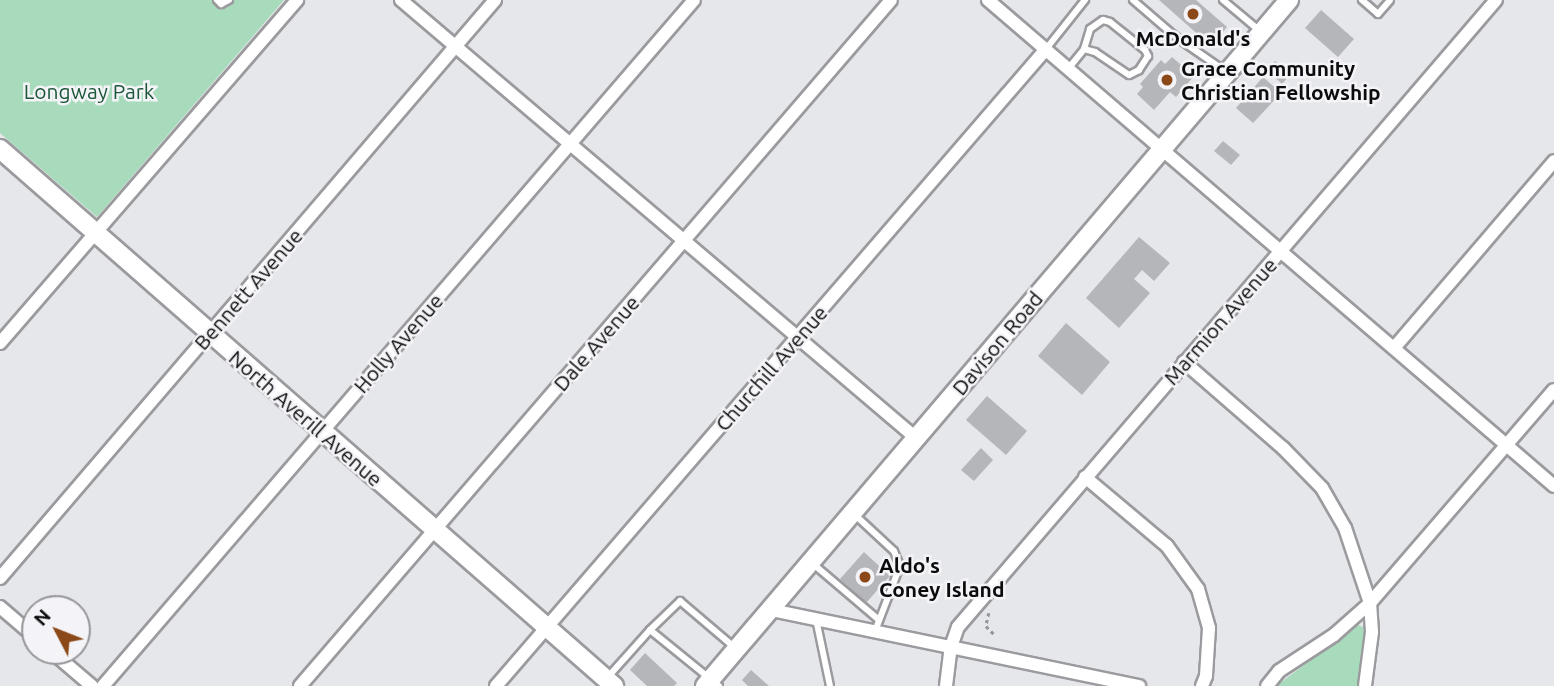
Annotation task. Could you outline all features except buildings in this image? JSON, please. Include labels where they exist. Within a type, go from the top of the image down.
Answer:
[{"type":"main road","name":"Davison Road","points":[[712,684],[737,650],[1289,0]]},
{"type":"main road","name":"North Averill Avenue","points":[[0,149],[610,683]]},
{"type":"street","points":[[0,343],[297,0]]},
{"type":"street","points":[[401,0],[916,438]]},
{"type":"street","name":"Bennett Avenue","points":[[0,578],[495,0]]},
{"type":"street","name":"Holly Avenue","points":[[103,686],[694,0]]},
{"type":"street","name":"Dale Avenue","points":[[300,686],[891,0]]},
{"type":"street","points":[[988,0],[1554,486]]},
{"type":"street","name":"Marmion Avenue","points":[[951,647],[958,627],[1496,0]]},
{"type":"street","name":"Churchill Avenue","points":[[495,686],[1046,49]]},
{"type":"street","points":[[1394,348],[1554,161]]},
{"type":"street","points":[[1184,362],[1283,448],[1322,488],[1345,528],[1370,603],[1372,632],[1365,686]]},
{"type":"street","points":[[1267,686],[1279,671],[1334,635],[1370,603],[1554,390]]},
{"type":"street","points":[[1085,477],[1167,546],[1198,589],[1209,628],[1206,676],[1202,686]]},
{"type":"street","points":[[0,607],[21,625]]},
{"type":"street","points":[[772,610],[816,619],[877,626],[951,647],[1139,686]]},
{"type":"street","points":[[946,686],[951,647]]},
{"type":"street","points":[[67,665],[92,686]]},
{"type":"lane","points":[[217,0],[221,4],[229,0]]},
{"type":"lane","points":[[1046,49],[1085,0]]},
{"type":"lane","points":[[1133,0],[1176,37],[1227,73]]},
{"type":"lane","points":[[1223,0],[1261,33]]},
{"type":"lane","points":[[1362,0],[1378,14],[1390,0]]},
{"type":"lane","points":[[1068,69],[1084,49],[1090,29],[1103,20],[1110,22],[1145,50],[1147,56],[1139,70],[1129,75],[1095,52],[1084,49]]},
{"type":"lane","points":[[812,563],[877,626],[900,566],[894,551],[854,514]]},
{"type":"lane","points":[[610,683],[650,630],[680,601],[737,650]]},
{"type":"lane","points":[[816,619],[830,686]]},
{"type":"lane","points":[[650,630],[712,684]]},
{"type":"path","points":[[989,613],[986,626],[996,636]]},
{"type":"green space","name":"Longway Park","points":[[0,0],[284,0],[97,217],[0,133]]},
{"type":"green space","points":[[1358,625],[1363,627],[1365,634],[1359,686],[1276,686]]},
{"type":"place","name":"McDonald's","points":[[1193,14]]},
{"type":"place","name":"Grace Community Christian Fellowship","points":[[1167,80]]},
{"type":"place","name":"Aldo's Coney Island","points":[[865,577]]}]
